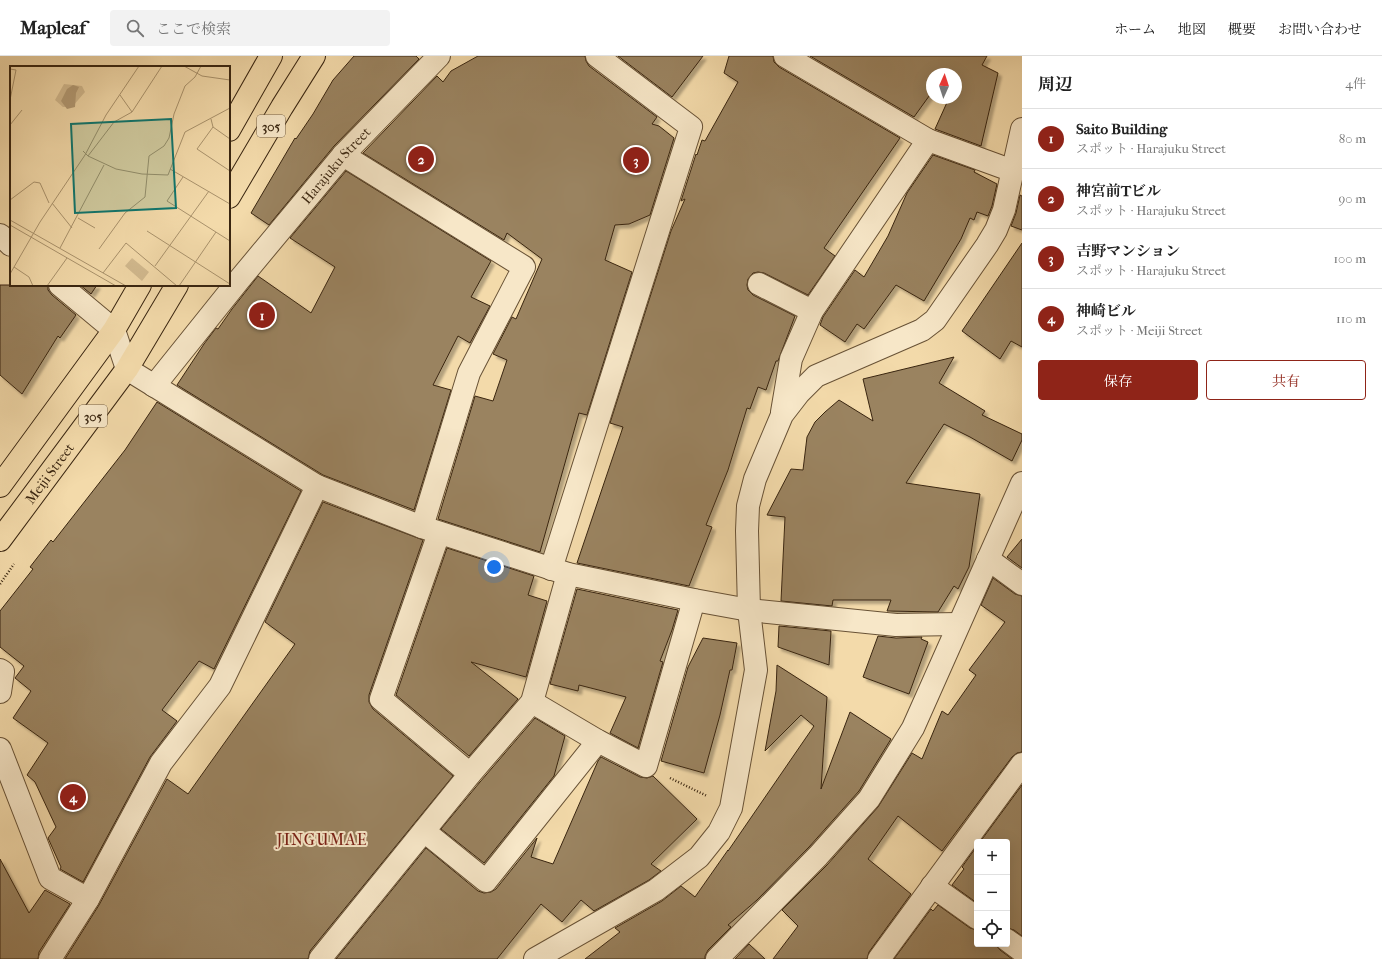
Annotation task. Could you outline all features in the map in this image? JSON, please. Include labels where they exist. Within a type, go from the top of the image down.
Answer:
[{"type":"main road","name":"305","points":[[230,128],[271,56]]},
{"type":"main road","name":"305","points":[[230,195],[314,56]]},
{"type":"main road","name":"305","points":[[0,486],[114,330],[139,286]]},
{"type":"main road","name":"Meiji Street","points":[[0,540],[127,369],[176,286]]},
{"type":"street","name":"Harajuku Street","points":[[154,386],[239,280],[343,155],[439,56]]},
{"type":"street","points":[[320,959],[470,774],[532,702],[559,572],[691,127],[597,56]]},
{"type":"street","points":[[784,56],[928,140],[1013,171]]},
{"type":"street","points":[[535,959],[656,890],[699,858],[719,832],[731,808],[756,670],[748,610],[748,506],[754,479],[782,415],[799,393],[816,376],[922,330],[935,320],[996,230],[1004,210],[1022,129]]},
{"type":"street","points":[[782,415],[791,359],[812,310],[928,140]]},
{"type":"street","points":[[343,155],[524,267],[469,373],[431,530],[382,699],[470,774]]},
{"type":"street","points":[[0,236],[10,244]]},
{"type":"street","points":[[759,284],[812,310]]},
{"type":"street","points":[[61,286],[114,330],[127,369],[317,486],[431,530],[559,572],[748,610],[896,625],[958,624]]},
{"type":"street","points":[[717,959],[818,856],[869,799],[913,728],[1022,483]]},
{"type":"street","points":[[50,959],[88,900],[161,763],[220,686],[317,486]]},
{"type":"street","points":[[988,559],[1022,584]]},
{"type":"street","points":[[532,702],[598,741],[646,766],[694,600]]},
{"type":"street","points":[[0,670],[3,672],[0,692]]},
{"type":"street","points":[[424,831],[486,881],[598,741]]},
{"type":"street","points":[[0,749],[50,878],[88,900]]},
{"type":"street","points":[[879,959],[1022,764]]},
{"type":"street","points":[[932,886],[974,916]]},
{"type":"street","points":[[1010,942],[1022,951]]},
{"type":"path","points":[[646,766],[731,808]]},
{"type":"building","points":[[354,56],[416,56],[419,59],[334,146],[269,225],[251,213],[295,138],[296,139],[313,114],[333,80]]},
{"type":"building","points":[[478,56],[585,56],[589,66],[657,117],[652,124],[659,126],[674,138],[650,215],[629,224],[615,225],[605,260],[632,272],[587,415],[579,413],[540,552],[438,519],[475,396],[493,401],[507,360],[493,354],[512,317],[516,319],[542,259],[507,233],[504,240],[363,153],[437,76],[443,82],[451,71]]},
{"type":"building","points":[[618,56],[703,56],[672,97]]},
{"type":"building","points":[[729,56],[773,56],[774,62],[779,67],[900,138],[824,248],[835,256],[808,295],[764,273],[753,273],[748,279],[748,290],[753,295],[795,316],[778,361],[776,361],[766,390],[758,387],[750,409],[747,408],[728,470],[706,525],[712,527],[689,586],[577,563],[623,427],[610,423],[671,231],[685,199],[681,201],[696,154],[697,155],[702,140],[705,141],[738,82],[724,73]]},
{"type":"building","points":[[810,56],[987,56],[982,65],[998,73],[981,146],[935,129],[946,104],[962,104],[962,68],[926,68],[926,100],[914,117]]},
{"type":"building","points":[[933,155],[975,170],[974,172],[997,184],[988,216],[977,212],[974,220],[970,218],[961,239],[924,301],[896,285],[864,329],[857,324],[845,342],[820,325],[823,317],[855,270],[864,277],[888,236],[907,193]]},
{"type":"building","points":[[346,171],[491,261],[471,297],[490,306],[470,343],[458,336],[433,385],[451,390],[414,510],[323,475],[177,385],[204,344],[216,328],[218,329],[258,276],[311,313],[335,267],[290,238]]},
{"type":"building","points":[[1020,195],[1022,196],[1022,230],[1011,226]]},
{"type":"building","points":[[1022,243],[1022,347],[1011,341],[1000,359],[962,331]]},
{"type":"building","points":[[0,285],[48,286],[48,290],[52,295],[76,315],[60,338],[58,336],[22,394],[0,375]]},
{"type":"building","points":[[81,286],[96,286],[91,294]]},
{"type":"building","points":[[954,357],[939,383],[985,411],[982,415],[1022,434],[1022,440],[1012,461],[944,424],[906,483],[980,494],[969,567],[958,589],[954,586],[938,612],[887,611],[891,600],[833,600],[832,606],[781,601],[785,517],[767,515],[791,469],[803,470],[807,437],[815,422],[839,400],[873,421],[863,379]]},
{"type":"building","points":[[157,402],[301,491],[214,669],[199,661],[162,710],[177,721],[150,757],[83,882],[60,869],[61,867],[48,838],[56,827],[35,782],[27,775],[48,743],[13,718],[31,691],[15,678],[24,666],[0,647],[0,611],[33,569],[30,567],[51,540],[53,542],[125,450]]},
{"type":"building","points":[[323,502],[423,540],[369,695],[369,702],[373,709],[453,776],[310,951],[308,959],[65,959],[99,905],[167,779],[188,794],[295,644],[265,622]]},
{"type":"building","points":[[1022,539],[1022,568],[1007,557]]},
{"type":"building","points":[[447,548],[534,576],[528,595],[547,601],[526,677],[471,662],[518,699],[469,756],[396,695]]},
{"type":"building","points":[[993,578],[1015,594],[1022,596],[1022,752],[1017,753],[1012,757],[942,851],[898,816],[868,859],[911,894],[869,952],[867,959],[773,959],[798,926],[782,910],[827,865],[878,807],[912,753],[922,759],[942,711],[948,715],[976,675],[969,670],[1005,622],[981,605]]},
{"type":"building","points":[[577,589],[678,610],[660,661],[663,662],[638,748],[610,733],[626,697],[579,685],[578,691],[550,684]]},
{"type":"building","points":[[779,626],[831,631],[829,665],[778,647]]},
{"type":"building","points":[[878,636],[896,638],[922,637],[921,639],[928,642],[909,694],[863,677]]},
{"type":"building","points":[[703,638],[737,643],[732,670],[730,670],[720,715],[704,773],[661,761],[688,667]]},
{"type":"building","points":[[777,665],[827,697],[821,789],[850,712],[891,739],[859,791],[809,847],[757,900],[728,925],[731,927],[708,950],[705,959],[585,959],[620,932],[615,928],[662,901],[681,886],[695,897],[814,726],[801,715],[765,751],[776,691]]},
{"type":"building","points":[[535,718],[565,736],[554,776],[484,863],[441,829]]},
{"type":"building","points":[[601,757],[640,777],[647,778],[653,776],[697,819],[651,864],[661,871],[649,880],[594,911],[581,900],[562,922],[541,904],[497,959],[336,959],[426,848],[478,891],[484,893],[491,892],[496,889],[537,838],[531,857],[553,864]]},
{"type":"building","points":[[1022,785],[1022,936],[1010,929],[1010,839],[982,839]]},
{"type":"building","points":[[974,850],[974,901],[952,885],[964,869],[962,867]]},
{"type":"building","points":[[0,859],[29,913],[45,890],[70,904],[39,952],[38,959],[0,959]]},
{"type":"building","points":[[938,905],[970,928],[974,929],[974,947],[998,947],[1012,959],[894,959],[931,909],[933,911]]},
{"type":"building","points":[[749,944],[765,959],[735,959]]},
{"type":"place","name":"神宮前Tビル","points":[[421,159]]},
{"type":"place","name":"吉野マンション","points":[[636,160]]},
{"type":"place","name":"Saito Building","points":[[262,315]]},
{"type":"place","name":"神崎ビル","points":[[73,797]]},
{"type":"district","name":"JINGUMAE","points":[[322,839]]}]
